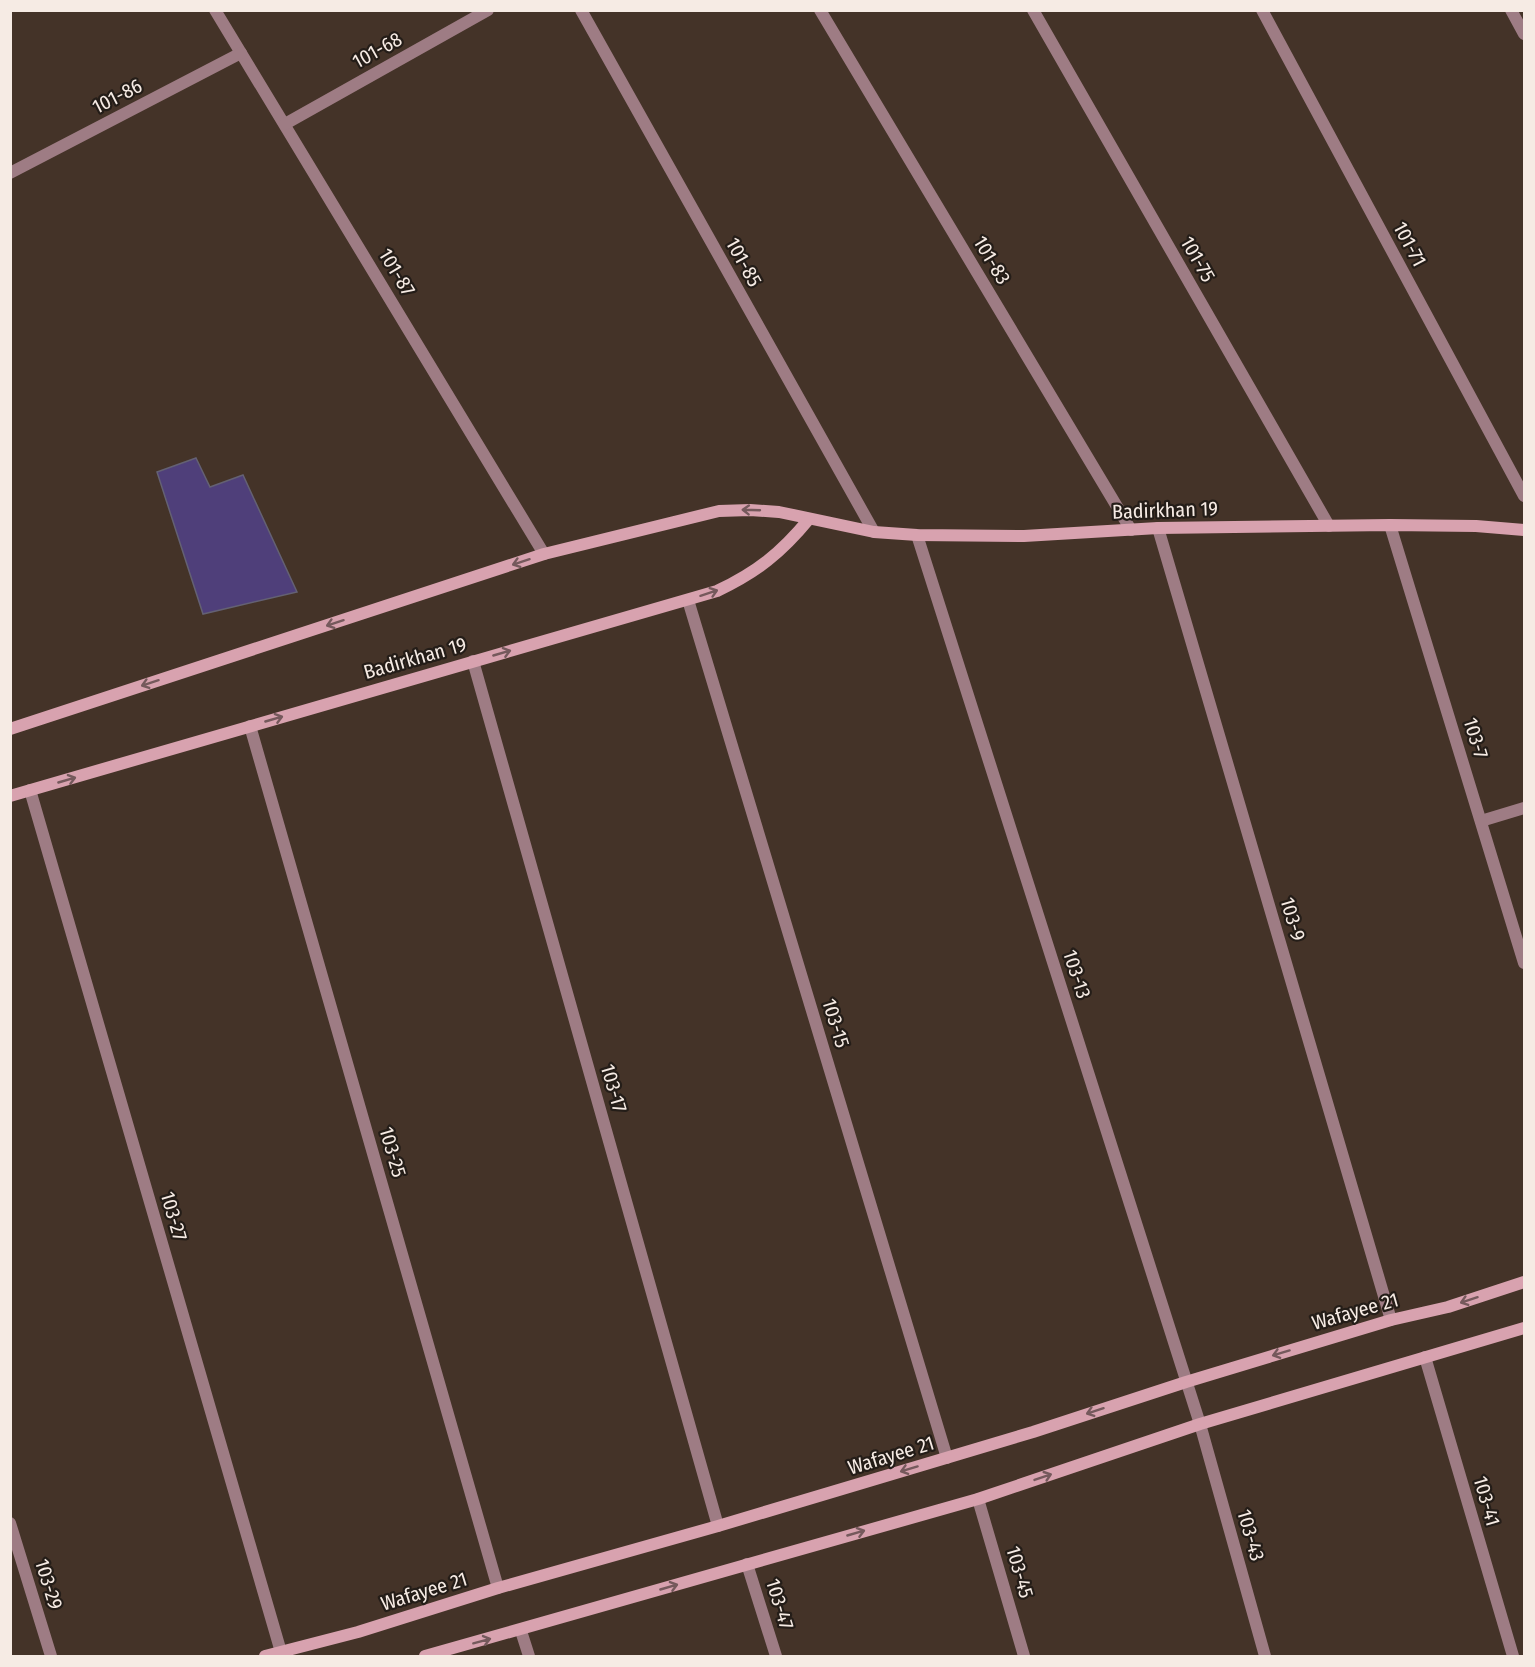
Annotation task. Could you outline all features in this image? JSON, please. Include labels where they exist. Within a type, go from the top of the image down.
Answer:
[{"type":"street","name":"101-87","points":[[215,10],[544,554]]},
{"type":"street","name":"101-68","points":[[285,124],[488,10]]},
{"type":"street","name":"101-85","points":[[581,10],[874,532]]},
{"type":"street","name":"101-83","points":[[820,10],[1131,530]]},
{"type":"street","name":"101-75","points":[[1033,10],[1329,526]]},
{"type":"street","name":"101-71","points":[[1262,10],[1524,496]]},
{"type":"street","points":[[1511,10],[1524,34]]},
{"type":"street","name":"101-86","points":[[10,173],[241,54]]},
{"type":"street","name":"Badirkhan 19","points":[[10,729],[544,554],[719,511],[779,512],[874,532],[917,535],[1024,536],[1158,528],[1390,525],[1476,526],[1524,530]]},
{"type":"street","name":"Badirkhan 19","points":[[10,796],[717,591],[769,562],[791,542],[809,519]]},
{"type":"street","name":"103-7","points":[[1390,525],[1524,963]]},
{"type":"street","name":"103-9","points":[[1158,528],[1391,1320]]},
{"type":"street","name":"103-13","points":[[917,535],[1200,1424]]},
{"type":"street","name":"103-15","points":[[688,600],[947,1458]]},
{"type":"street","name":"103-17","points":[[473,661],[718,1526]]},
{"type":"street","name":"103-25","points":[[250,726],[498,1588]]},
{"type":"street","name":"103-27","points":[[30,790],[281,1652]]},
{"type":"street","points":[[1481,821],[1524,808]]},
{"type":"street","name":"Wafayee 21","points":[[265,1656],[358,1632],[498,1588],[947,1458],[1186,1382],[1391,1320],[1448,1307],[1524,1282]]},
{"type":"street","points":[[425,1656],[978,1499],[1200,1424],[1524,1328]]},
{"type":"street","name":"103-41","points":[[1425,1357],[1513,1656]]},
{"type":"street","name":"103-43","points":[[1200,1424],[1265,1656]]},
{"type":"street","name":"103-45","points":[[978,1499],[1024,1656]]},
{"type":"street","name":"103-29","points":[[10,1523],[51,1656]]},
{"type":"street","name":"103-47","points":[[747,1564],[776,1656]]},
{"type":"street","points":[[520,1630],[529,1656]]},
{"type":"building","points":[[196,458],[210,487],[243,475],[297,592],[203,614],[157,472]]}]
